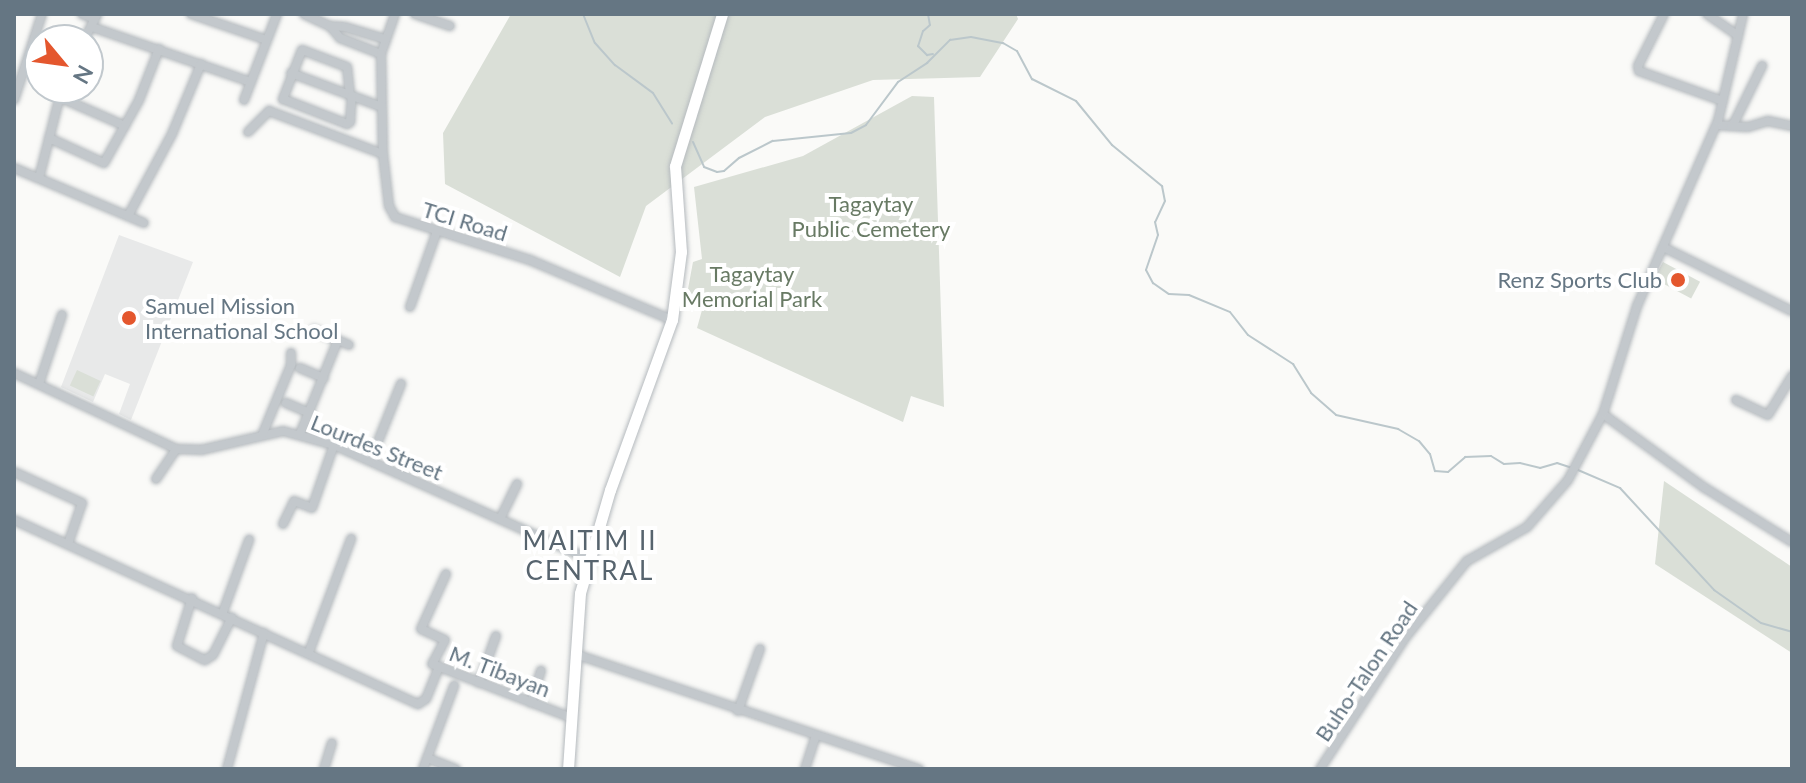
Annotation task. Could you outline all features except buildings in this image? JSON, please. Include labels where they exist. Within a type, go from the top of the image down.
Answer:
[{"type":"main road","points":[[568,769],[580,593],[672,320],[681,252],[675,166],[722,14]]},
{"type":"street","points":[[14,100],[42,14]]},
{"type":"street","points":[[82,14],[159,49],[251,82]]},
{"type":"street","points":[[191,14],[267,40]]},
{"type":"street","points":[[244,100],[277,14]]},
{"type":"street","points":[[304,14],[330,26],[345,27],[385,39]]},
{"type":"street","name":"TCI Road","points":[[395,14],[381,54],[383,154],[389,206],[395,217],[530,260],[672,320]]},
{"type":"street","points":[[415,14],[450,26]]},
{"type":"street","points":[[1664,14],[1638,66],[1639,71],[1723,101]]},
{"type":"street","points":[[1707,14],[1738,36]]},
{"type":"street","name":"Buho-Talon Road","points":[[1320,769],[1405,638],[1467,561],[1527,527],[1568,480],[1603,414],[1637,306],[1717,125],[1743,14]]},
{"type":"street","points":[[330,26],[340,38],[381,54]]},
{"type":"street","points":[[49,138],[104,163],[125,126],[159,49]]},
{"type":"street","points":[[302,50],[347,67],[351,95],[350,122],[347,124],[283,99],[302,50]]},
{"type":"street","points":[[128,216],[172,134],[201,64]]},
{"type":"street","points":[[1730,126],[1762,66]]},
{"type":"street","points":[[291,73],[382,107]]},
{"type":"street","points":[[39,178],[57,104]]},
{"type":"street","points":[[83,104],[125,126]]},
{"type":"street","points":[[248,132],[269,111],[383,154]]},
{"type":"street","points":[[1717,125],[1748,127],[1768,121],[1792,126]]},
{"type":"street","points":[[14,168],[144,223]]},
{"type":"street","points":[[410,307],[437,231]]},
{"type":"street","points":[[1663,247],[1792,311]]},
{"type":"street","points":[[39,384],[62,315]]},
{"type":"street","points":[[314,330],[349,345]]},
{"type":"street","points":[[300,434],[338,340]]},
{"type":"street","points":[[263,433],[291,365],[291,353]]},
{"type":"street","points":[[300,368],[324,378]]},
{"type":"street","name":"Lourdes Street","points":[[14,373],[176,449],[201,450],[263,433],[300,434],[371,459],[589,559]]},
{"type":"street","points":[[1736,400],[1768,415],[1792,376]]},
{"type":"street","points":[[371,459],[401,384]]},
{"type":"street","points":[[286,403],[310,413]]},
{"type":"street","points":[[1603,414],[1694,481],[1792,542]]},
{"type":"street","points":[[283,524],[294,501],[312,508],[334,445]]},
{"type":"street","points":[[156,479],[176,449]]},
{"type":"street","points":[[14,472],[82,503],[68,544]]},
{"type":"street","points":[[500,519],[517,484]]},
{"type":"street","points":[[14,520],[228,614],[418,704],[426,699],[439,667]]},
{"type":"street","points":[[309,652],[351,539]]},
{"type":"street","points":[[192,598],[177,646],[205,660],[213,655],[249,540]]},
{"type":"street","name":"M. Tibayan","points":[[446,574],[421,629],[445,640],[432,664],[572,718]]},
{"type":"street","points":[[227,769],[264,633]]},
{"type":"street","points":[[479,683],[496,636]]},
{"type":"street","points":[[738,711],[760,649]]},
{"type":"street","points":[[575,654],[916,768]]},
{"type":"street","points":[[531,703],[541,671]]},
{"type":"street","points":[[423,769],[454,686]]},
{"type":"street","points":[[805,769],[816,736]]},
{"type":"street","points":[[324,769],[332,743]]},
{"type":"street","points":[[427,758],[456,769]]},
{"type":"shaded area","name":"Samuel Mission International School","points":[[119,235],[193,262],[131,420],[119,414],[130,384],[105,374],[93,402],[61,387]]},
{"type":"green space","points":[[511,14],[1016,14],[1018,19],[980,77],[873,80],[765,117],[646,206],[620,277],[445,184],[443,133]]},
{"type":"green space","name":"Tagaytay Public Cemetery","points":[[912,96],[934,97],[944,407],[911,396],[903,422],[697,328],[702,310],[685,305],[693,262],[702,259],[694,187],[803,156]]},
{"type":"green space","name":"Renz Sports Club","points":[[1663,262],[1700,282],[1691,298],[1654,279]]},
{"type":"green space","points":[[77,370],[101,381],[93,396],[70,385]]},
{"type":"green space","points":[[1664,481],[1792,567],[1792,653],[1655,564]]},
{"type":"waterway","points":[[583,14],[595,43],[615,65],[653,93],[672,123]]},
{"type":"waterway","points":[[928,14],[930,25],[923,31],[918,46],[927,55],[933,54]]},
{"type":"waterway","points":[[693,142],[704,167],[717,172],[724,171],[739,158],[773,141],[851,133],[866,125],[898,82],[927,63],[950,40],[971,37],[1003,43],[1017,51],[1032,79],[1076,101],[1112,145],[1162,186],[1165,201],[1155,222],[1158,235],[1146,270],[1153,283],[1169,294],[1189,295],[1230,312],[1248,335],[1293,364],[1311,393],[1336,415],[1398,429],[1419,441],[1430,454],[1435,471],[1448,472],[1465,457],[1491,456],[1504,464],[1520,463],[1540,468],[1557,463],[1572,468]]},
{"type":"waterway","points":[[1578,470],[1620,488],[1714,590],[1761,623],[1792,632]]},
{"type":"place","name":"Renz Sports Club","points":[[1678,280]]},
{"type":"place","name":"Samuel Mission International School","points":[[129,318]]},
{"type":"district","name":"MAITIM II CENTRAL","points":[[590,556]]},
{"type":"park label","name":"Tagaytay Memorial Park","points":[[752,286]]}]
